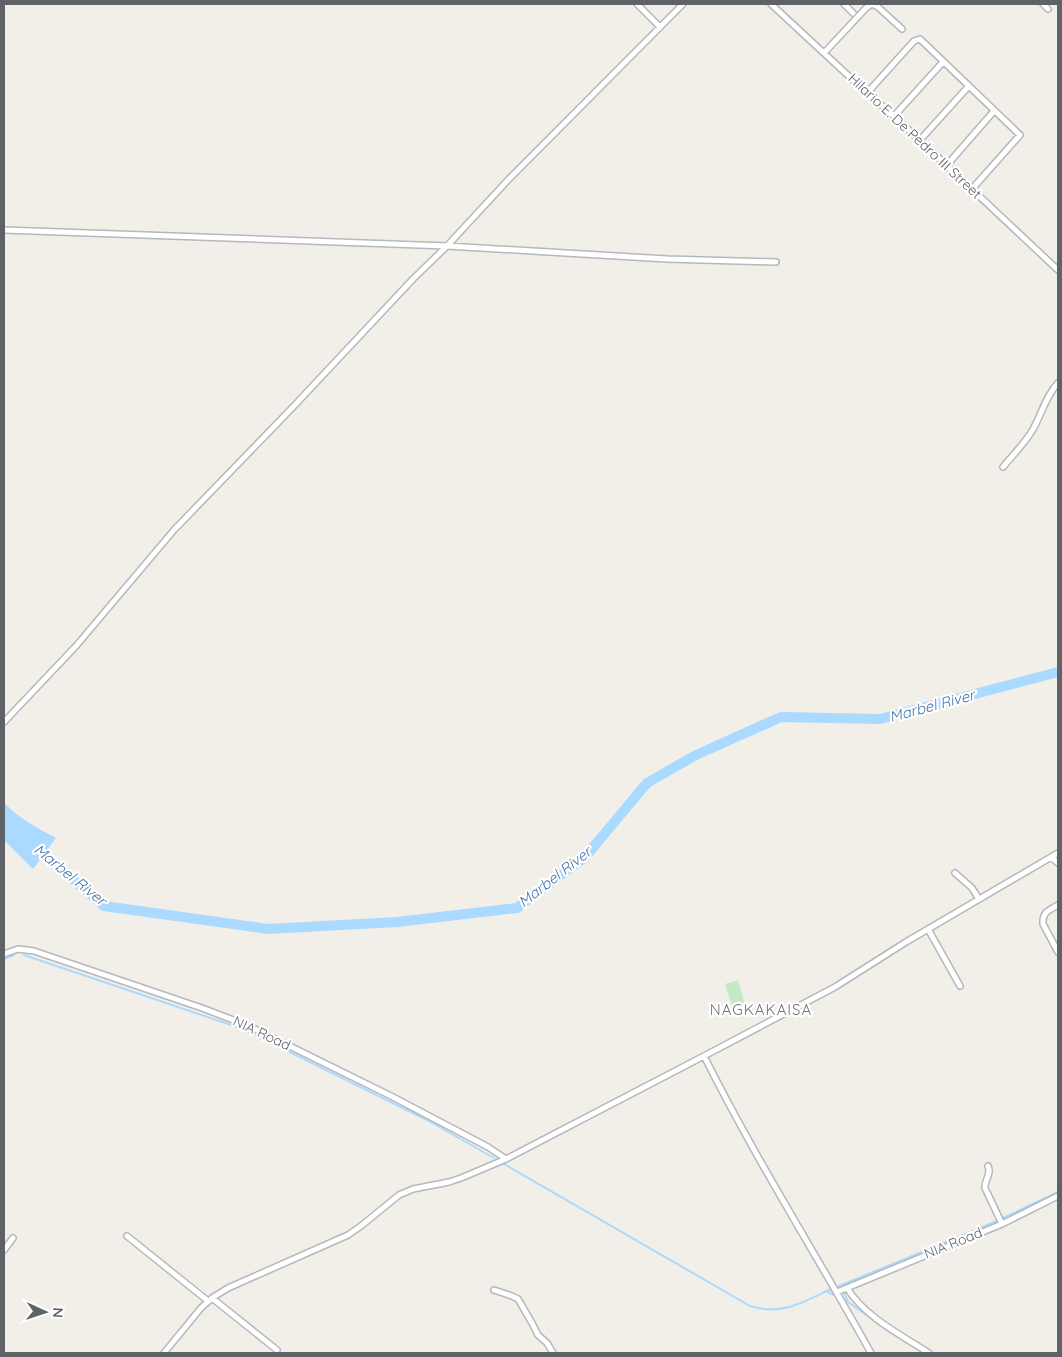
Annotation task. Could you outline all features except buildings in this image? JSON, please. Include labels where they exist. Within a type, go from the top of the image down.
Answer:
[{"type":"street","points":[[637,4],[660,27]]},
{"type":"street","points":[[4,722],[69,653],[174,530],[509,179],[682,4]]},
{"type":"street","name":"Hilario E. De Pedro III Street","points":[[771,4],[947,165],[1058,270]]},
{"type":"street","points":[[844,4],[853,13]]},
{"type":"street","points":[[824,53],[872,4],[878,7],[902,29]]},
{"type":"street","points":[[1043,4],[1048,9]]},
{"type":"street","points":[[867,93],[916,40],[920,40],[1020,135],[972,189]]},
{"type":"street","points":[[894,116],[943,62]]},
{"type":"street","points":[[920,140],[968,87]]},
{"type":"street","points":[[947,165],[994,110]]},
{"type":"street","points":[[4,230],[447,246],[667,259],[776,262]]},
{"type":"street","points":[[1003,467],[1032,431],[1045,400],[1058,383]]},
{"type":"street","points":[[164,1353],[210,1299],[237,1284],[348,1235],[406,1191],[449,1182],[506,1159],[704,1056],[835,987],[928,929],[1058,853]]},
{"type":"street","points":[[1051,857],[1058,863]]},
{"type":"street","points":[[955,873],[972,888],[979,899]]},
{"type":"street","points":[[1058,905],[1044,913],[1043,924],[1058,952]]},
{"type":"street","points":[[928,929],[960,986]]},
{"type":"street","name":"NIA Road","points":[[4,954],[18,948],[34,951],[242,1023],[391,1096],[488,1147],[506,1159]]},
{"type":"street","points":[[704,1056],[746,1136],[871,1353]]},
{"type":"street","points":[[988,1166],[990,1172],[985,1188],[1002,1224]]},
{"type":"street","name":"NIA Road","points":[[837,1292],[1002,1224],[1058,1196]]},
{"type":"street","points":[[127,1236],[277,1350]]},
{"type":"street","points":[[4,1250],[13,1238]]},
{"type":"street","points":[[847,1288],[860,1306],[929,1353]]},
{"type":"street","points":[[494,1290],[518,1299],[538,1335],[554,1353]]},
{"type":"green space","points":[[738,980],[745,1005],[733,1009],[725,984]]},
{"type":"water","points":[[4,802],[21,818],[56,838],[33,869],[4,840]]},
{"type":"waterway","name":"Marbel River","points":[[33,845],[104,906],[268,929],[397,922],[517,908],[585,857],[647,783],[696,755],[781,717],[880,719],[1058,672]]},
{"type":"waterway","points":[[4,959],[14,955]]},
{"type":"waterway","points":[[24,955],[243,1029],[429,1121],[494,1158]]},
{"type":"waterway","points":[[504,1164],[750,1306],[762,1309],[792,1306],[831,1289]]},
{"type":"waterway","points":[[1003,1218],[1058,1192]]},
{"type":"waterway","points":[[839,1286],[997,1221]]},
{"type":"waterway","points":[[826,1291],[834,1295]]},
{"type":"waterway","points":[[844,1293],[848,1302],[875,1321]]},
{"type":"waterway","points":[[900,1338],[923,1353]]},
{"type":"district","name":"NAGKAKAISA","points":[[761,1010]]}]
